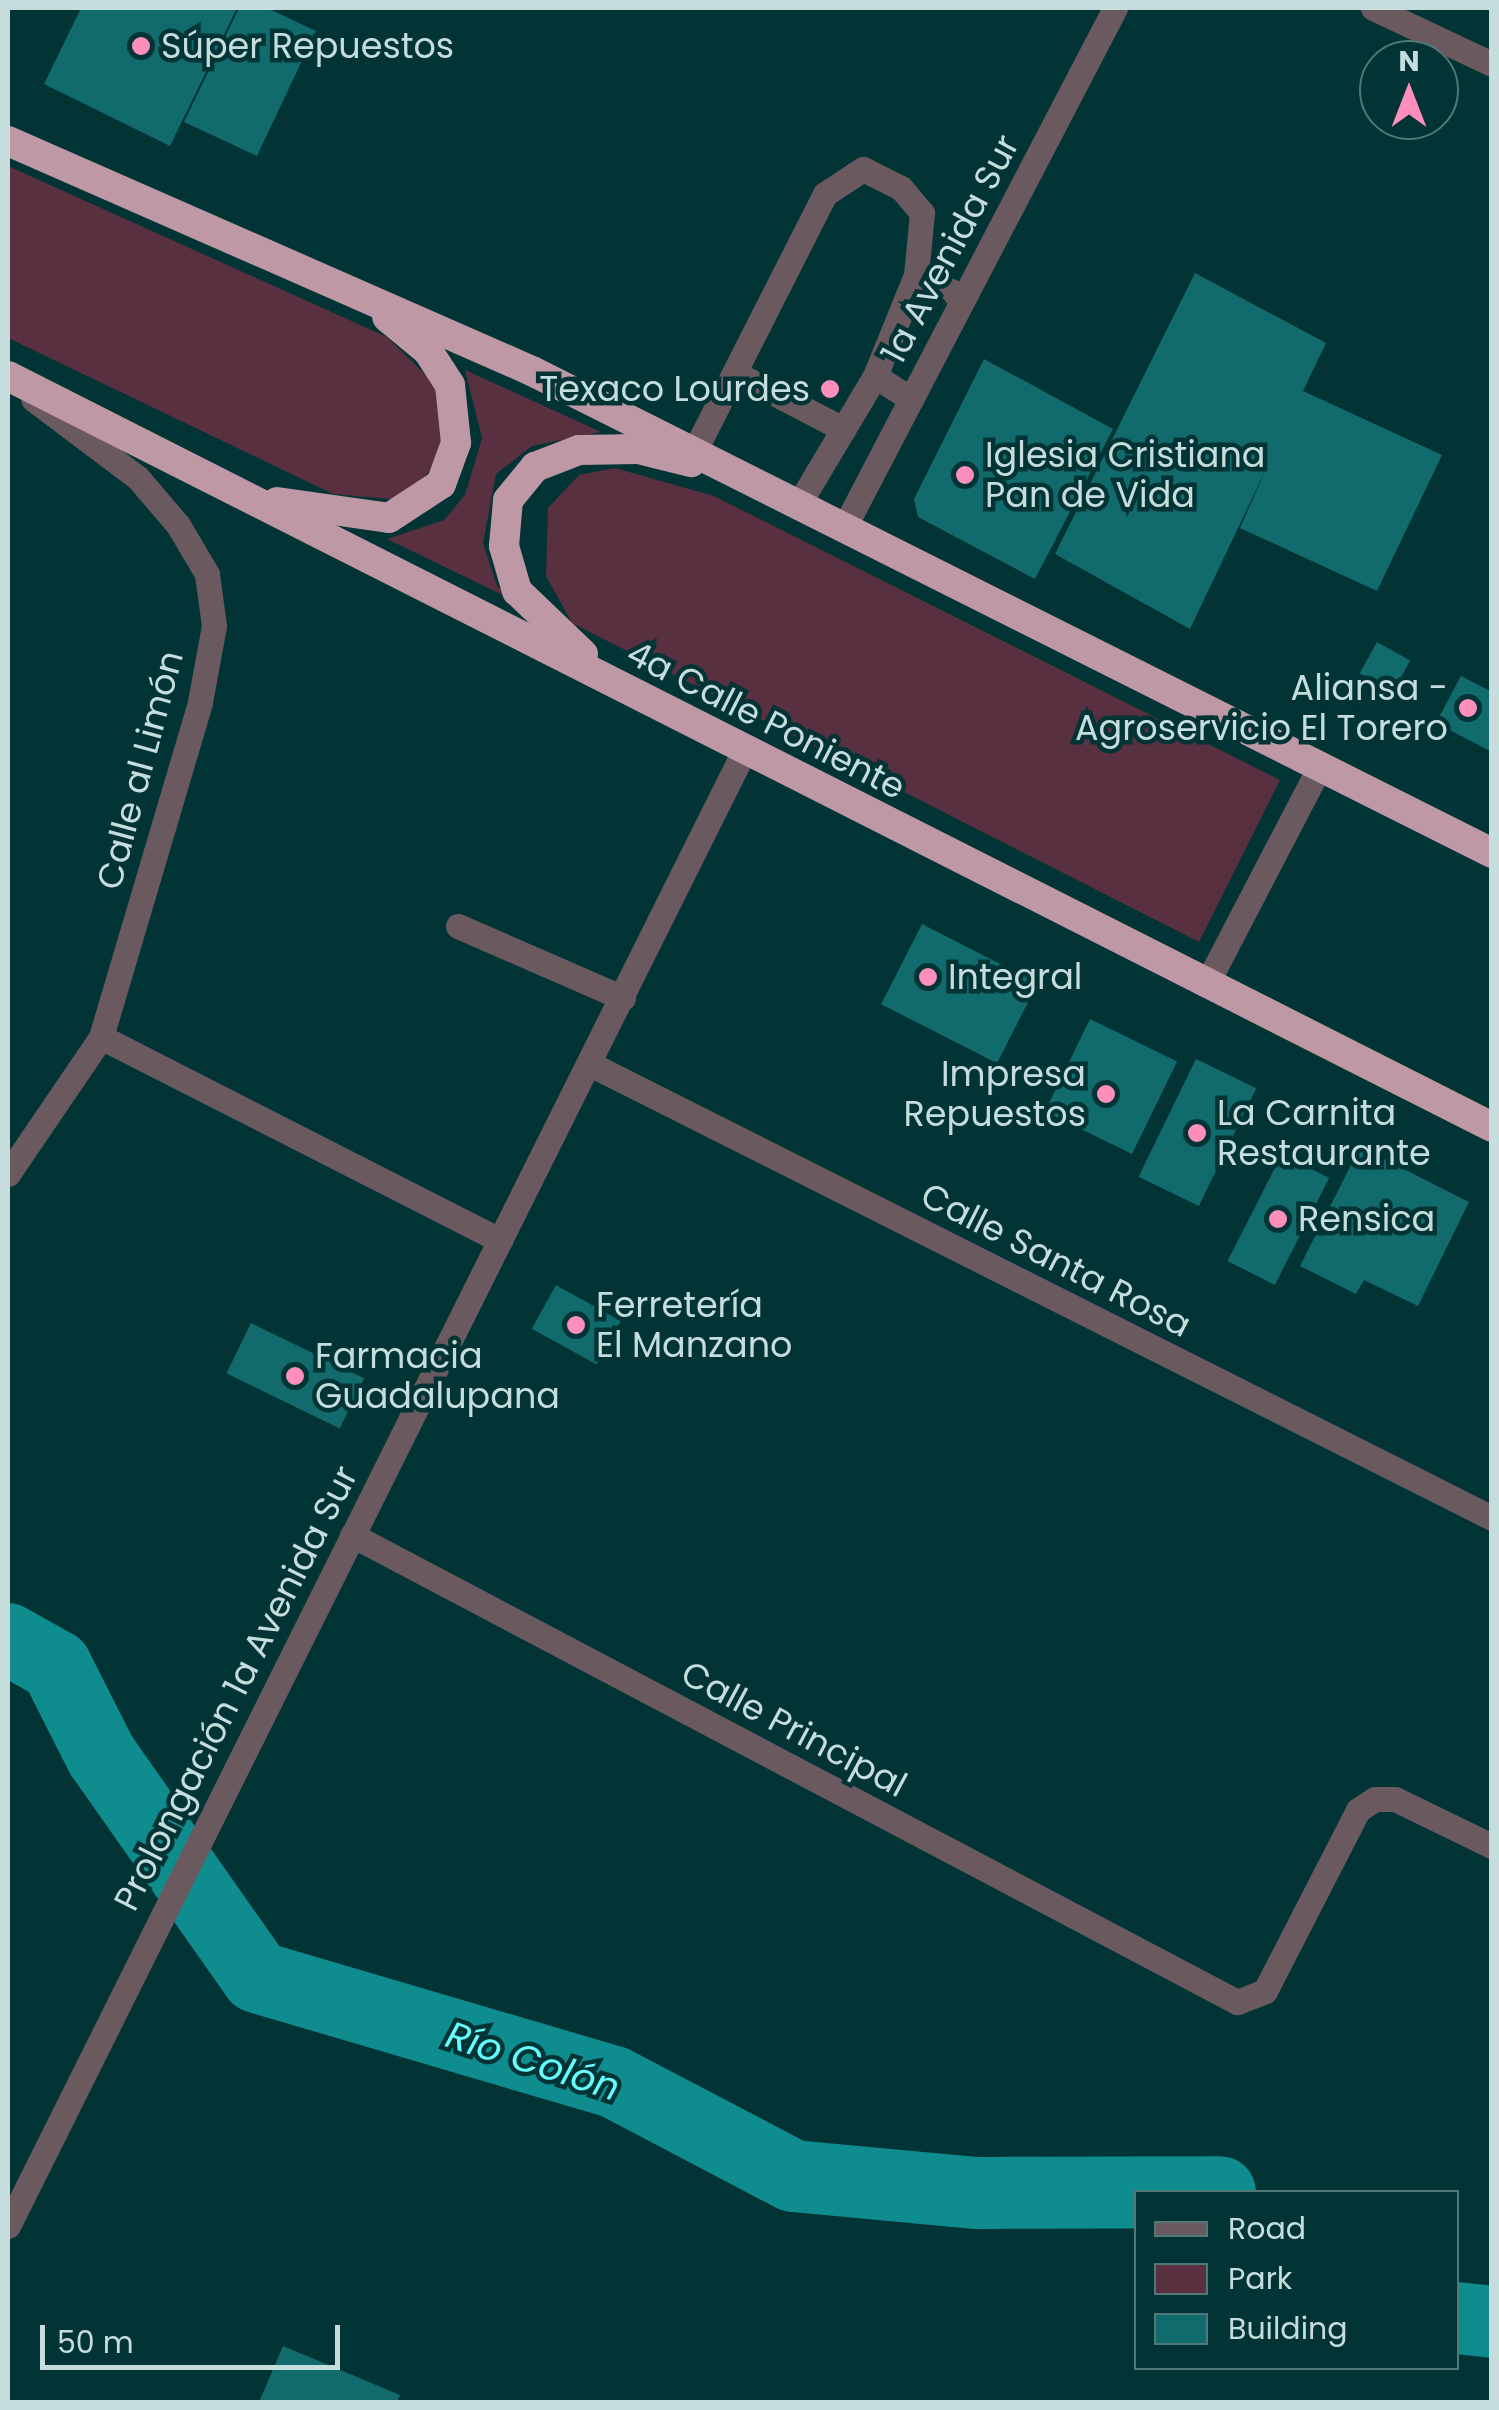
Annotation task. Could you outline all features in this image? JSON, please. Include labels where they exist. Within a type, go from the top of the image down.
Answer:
[{"type":"highway","points":[[8,141],[331,279],[848,522],[1319,768],[1492,852]]},
{"type":"highway","points":[[240,494],[389,518],[425,502],[451,465],[458,424],[440,368],[331,279]]},
{"type":"highway","name":"4a Calle Poniente","points":[[8,378],[743,753],[1492,1127]]},
{"type":"highway","points":[[626,690],[516,591],[504,546],[518,483],[556,458],[604,448],[752,477]]},
{"type":"street","name":"1a Avenida Sur","points":[[848,522],[1115,8]]},
{"type":"street","points":[[1373,8],[1492,64]]},
{"type":"street","points":[[695,450],[825,194],[852,169],[915,199],[923,239],[916,275],[875,376],[800,500]]},
{"type":"street","points":[[916,275],[964,297]]},
{"type":"street","points":[[735,372],[843,429]]},
{"type":"street","points":[[875,376],[911,399]]},
{"type":"street","name":"Calle al Limón","points":[[8,378],[138,478],[207,574],[214,626],[200,702],[101,1037],[8,1174]]},
{"type":"street","name":"Prolongación 1a Avenida Sur","points":[[8,2226],[743,753]]},
{"type":"street","points":[[1206,985],[1319,768]]},
{"type":"street","points":[[458,926],[623,998]]},
{"type":"street","points":[[101,1037],[500,1240]]},
{"type":"street","name":"Calle Santa Rosa","points":[[590,1064],[1492,1518]]},
{"type":"street","name":"Calle Principal","points":[[352,1535],[1237,2002],[1266,1991],[1358,1810],[1375,1799],[1395,1799],[1492,1846]]},
{"type":"green space","points":[[8,166],[387,337],[438,387],[444,440],[429,472],[400,500],[333,494],[8,338]]},
{"type":"green space","points":[[465,370],[601,432],[532,446],[496,474],[483,543],[497,586],[515,601],[387,539],[444,520],[465,495],[482,438]]},
{"type":"green space","points":[[615,468],[714,496],[1280,780],[1199,942],[572,623],[546,576],[548,508],[579,475]]},
{"type":"building","name":"Súper Repuestos","points":[[81,8],[237,8],[170,146],[44,84]]},
{"type":"building","points":[[239,8],[267,8],[316,31],[257,156],[184,122]]},
{"type":"building","points":[[1195,273],[1326,343],[1303,391],[1442,455],[1377,591],[1240,528],[1268,465],[1190,629],[1055,554]]},
{"type":"building","points":[[984,359],[1113,429],[1035,579],[918,517],[914,499]]},
{"type":"building","points":[[1377,642],[1410,660],[1393,692],[1360,673]]},
{"type":"building","name":"Aliansa - Agroservicio El Torero","points":[[1461,676],[1492,692],[1492,752],[1436,723]]},
{"type":"building","points":[[922,924],[1038,983],[997,1063],[881,1004]]},
{"type":"building","name":"Impresa Repuestos","points":[[1090,1019],[1177,1062],[1132,1154],[1045,1112]]},
{"type":"building","name":"La Carnita Restaurante","points":[[1196,1059],[1256,1088],[1199,1206],[1139,1177]]},
{"type":"building","points":[[1360,1147],[1469,1202],[1418,1306],[1364,1280],[1356,1294],[1300,1266]]},
{"type":"building","name":"Rensica","points":[[1282,1154],[1329,1178],[1275,1285],[1228,1261]]},
{"type":"building","name":"Ferretería El Manzano","points":[[556,1285],[621,1321],[596,1365],[532,1329]]},
{"type":"building","name":"Farmacia Guadalupana","points":[[251,1323],[364,1378],[340,1429],[226,1373]]},
{"type":"building","points":[[283,2346],[400,2395],[397,2402],[259,2402]]},
{"type":"waterway","name":"Río Colón","points":[[8,1639],[56,1666],[101,1755],[257,1977],[614,2082],[793,2176],[977,2193],[1134,2192]]},
{"type":"waterway","name":"Río Colón","points":[[1459,2318],[1492,2322]]},
{"type":"place","name":"Súper Repuestos","points":[[141,46]]},
{"type":"place","name":"Texaco Lourdes","points":[[830,389]]},
{"type":"place","name":"Iglesia Cristiana Pan de Vida","points":[[965,475]]},
{"type":"place","name":"Aliansa - Agroservicio El Torero","points":[[1468,708]]},
{"type":"place","name":"Integral","points":[[928,977]]},
{"type":"place","name":"Impresa Repuestos","points":[[1106,1094]]},
{"type":"place","name":"La Carnita Restaurante","points":[[1197,1133]]},
{"type":"place","name":"Rensica","points":[[1278,1219]]},
{"type":"place","name":"Ferretería El Manzano","points":[[576,1325]]},
{"type":"place","name":"Farmacia Guadalupana","points":[[295,1376]]}]
